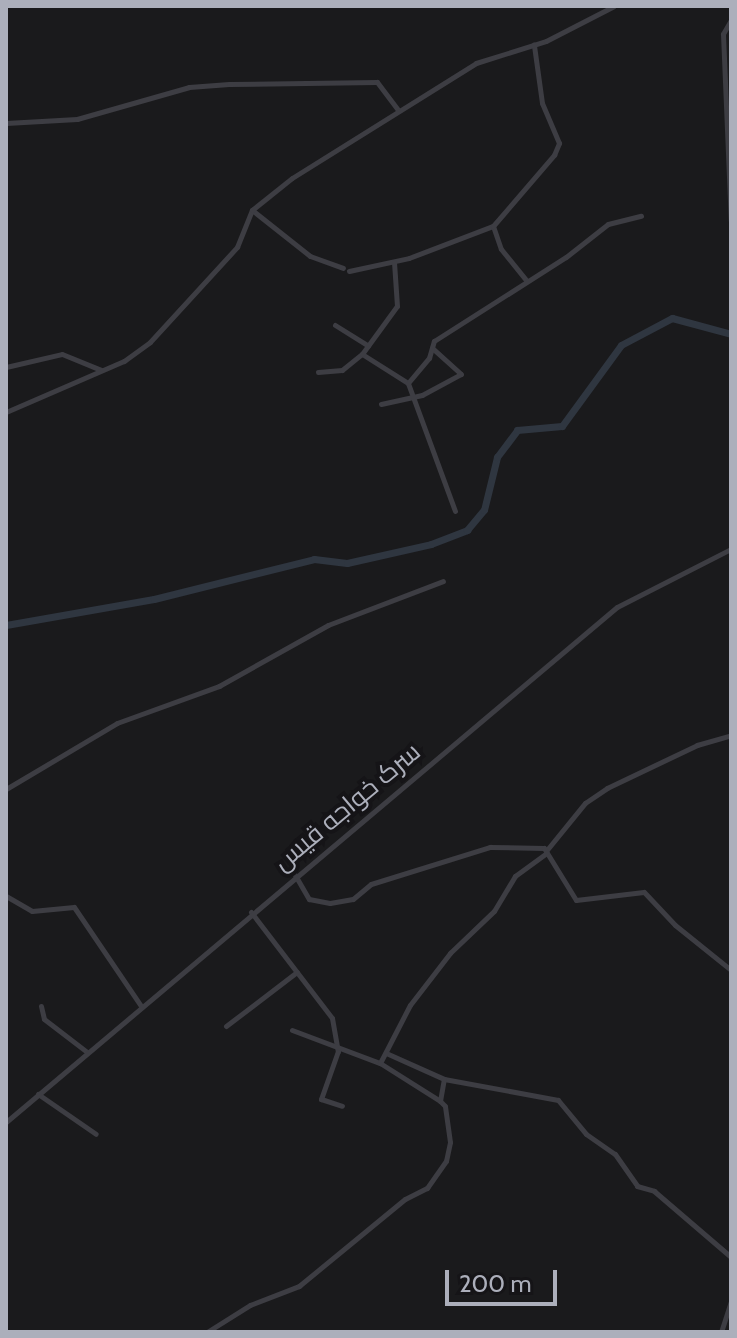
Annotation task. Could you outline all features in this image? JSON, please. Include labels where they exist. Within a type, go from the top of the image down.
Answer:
[{"type":"street","points":[[6,412],[102,371],[150,342],[237,247],[252,210],[399,111],[476,63],[534,45],[614,6]]},
{"type":"street","points":[[731,20],[723,34],[731,221]]},
{"type":"street","points":[[252,210],[310,256],[346,270],[394,262],[493,226],[558,149],[558,136],[542,103],[534,45]]},
{"type":"street","points":[[6,123],[77,119],[189,87],[229,84],[377,82],[399,111]]},
{"type":"street","points":[[408,383],[438,334],[566,257],[608,224],[641,216]]},
{"type":"street","points":[[493,226],[501,249],[526,280]]},
{"type":"street","points":[[318,372],[342,370],[362,354],[397,306],[394,262]]},
{"type":"street","points":[[335,325],[368,346]]},
{"type":"street","points":[[381,404],[444,386],[461,374],[432,348]]},
{"type":"street","points":[[6,367],[62,354],[102,371]]},
{"type":"street","points":[[362,354],[408,383],[455,511]]},
{"type":"street","name":"سرک خواجه قیس","points":[[6,1121],[617,607],[731,549]]},
{"type":"street","points":[[6,789],[117,723],[219,686],[328,625],[443,581]]},
{"type":"street","points":[[380,1063],[410,1005],[450,953],[494,911],[515,876],[546,852],[585,803],[607,788],[697,745],[731,735]]},
{"type":"street","points":[[295,875],[309,899],[330,903],[353,899],[371,884],[490,847],[546,852]]},
{"type":"street","points":[[546,852],[576,900],[644,892],[675,925],[731,970]]},
{"type":"street","points":[[6,896],[32,911],[74,907],[141,1006]]},
{"type":"street","points":[[251,912],[332,1018],[337,1046],[321,1099],[342,1106]]},
{"type":"street","points":[[226,1026],[297,972]]},
{"type":"street","points":[[41,1006],[44,1019],[87,1052]]},
{"type":"street","points":[[207,1332],[250,1305],[299,1286],[405,1199],[427,1188],[446,1161],[450,1142],[445,1106],[440,1101],[380,1063],[292,1030]]},
{"type":"street","points":[[386,1053],[444,1079],[558,1100],[586,1134],[615,1154],[637,1186],[654,1191],[731,1257]]},
{"type":"street","points":[[440,1101],[444,1079]]},
{"type":"street","points":[[38,1094],[96,1134]]},
{"type":"street","points":[[721,1332],[731,1302]]},
{"type":"waterway","points":[[6,625],[154,599],[314,559],[347,563],[431,544],[467,530],[484,510],[497,457],[517,430],[562,426],[621,345],[672,318],[731,334]]}]
